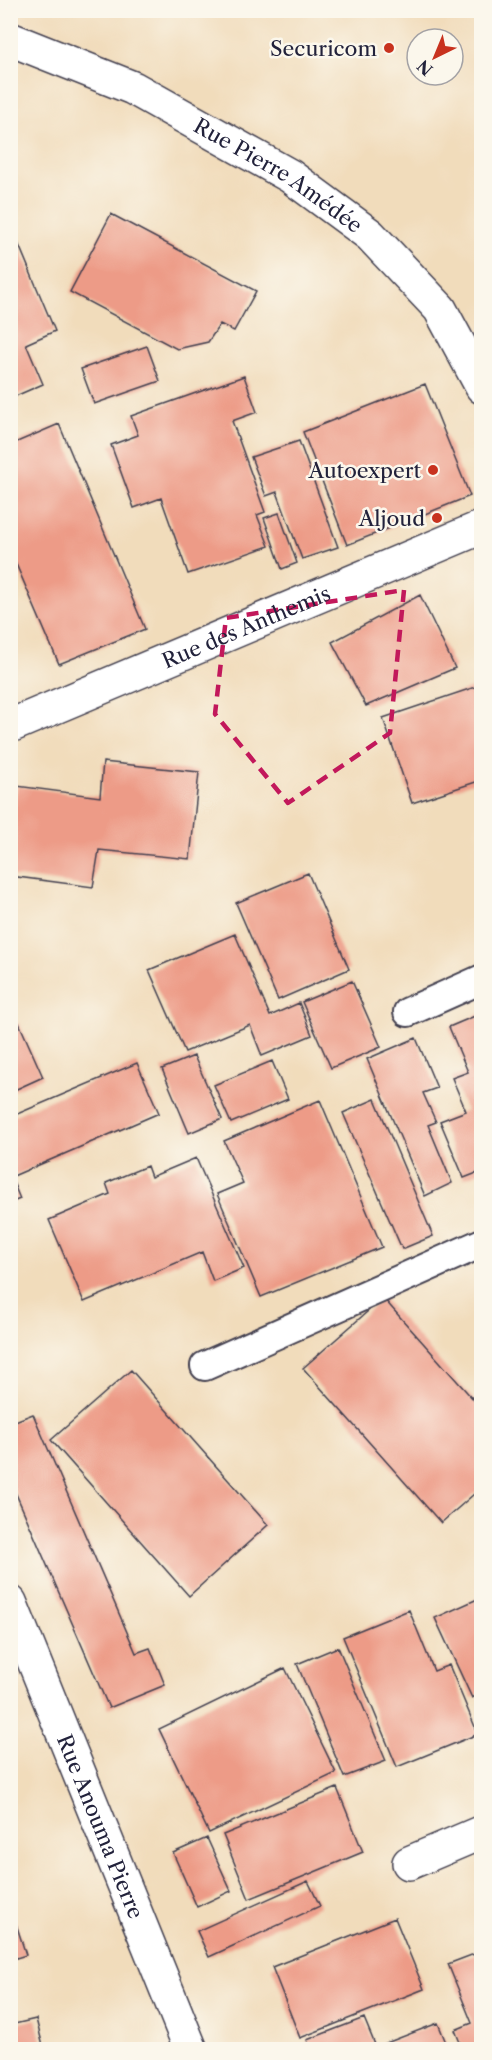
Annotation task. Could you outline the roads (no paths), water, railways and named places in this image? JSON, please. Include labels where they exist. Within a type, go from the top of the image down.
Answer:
[{"type":"street","name":"Rue Pierre Amédée","points":[[10,39],[133,88],[290,176],[370,235],[440,309],[482,387]]},
{"type":"street","name":"Rue des Anthemis","points":[[10,726],[482,527]]},
{"type":"street","name":"Rue Anouma Pierre","points":[[10,1602],[191,2049]]},
{"type":"street","points":[[409,1863],[482,1832]]},
{"type":"lane","points":[[408,1012],[482,979]]},
{"type":"lane","points":[[205,1366],[482,1243]]},
{"type":"place","name":"Securicom","points":[[389,48]]},
{"type":"place","name":"Autoexpert","points":[[433,470]]},
{"type":"place","name":"Aljoud","points":[[437,518]]}]
